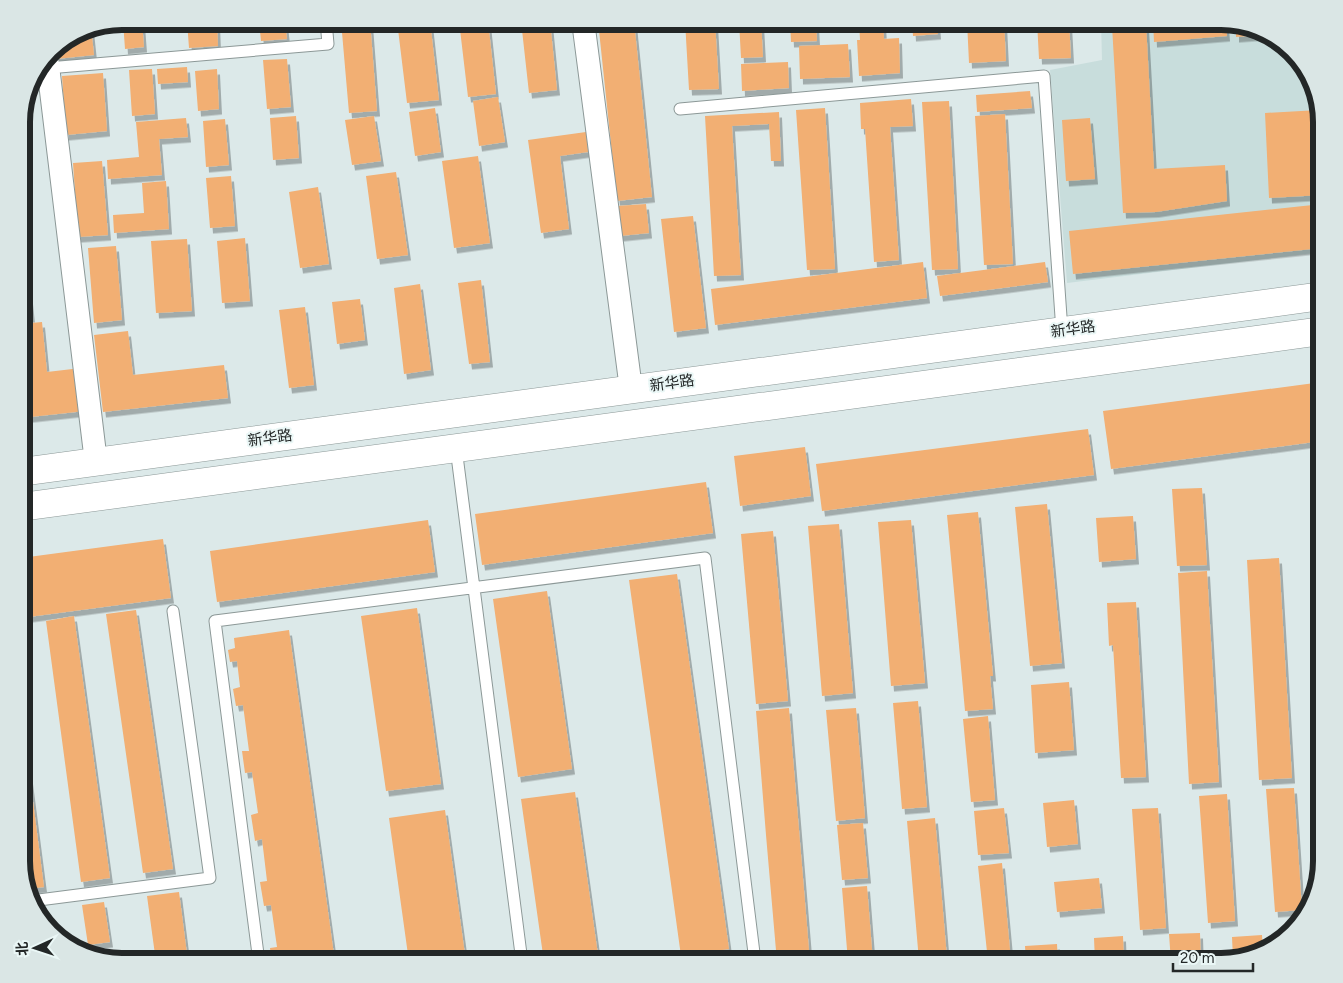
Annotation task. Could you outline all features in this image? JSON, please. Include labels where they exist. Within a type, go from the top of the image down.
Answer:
[{"type":"main road","name":"新华路","points":[[30,471],[1313,297]]},
{"type":"main road","points":[[30,506],[1313,332]]},
{"type":"street","points":[[584,30],[631,389]]},
{"type":"street","points":[[48,67],[96,462]]},
{"type":"lane","points":[[52,63],[328,44],[327,30]]},
{"type":"lane","points":[[680,109],[1044,76],[1062,331]]},
{"type":"lane","points":[[456,448],[521,953]]},
{"type":"lane","points":[[258,953],[214,622],[705,558],[754,953]]},
{"type":"lane","points":[[40,901],[210,878],[173,611]]},
{"type":"shaded area","points":[[1101,30],[1233,31],[1262,40],[1286,57],[1306,87],[1312,110],[1313,253],[1067,283],[1050,70],[1102,60]]},
{"type":"building","points":[[124,30],[143,30],[144,47],[125,49]]},
{"type":"building","points":[[188,30],[217,30],[218,46],[189,48]]},
{"type":"building","points":[[260,30],[286,30],[287,39],[261,41]]},
{"type":"building","points":[[342,30],[371,30],[377,111],[349,113]]},
{"type":"building","points":[[398,30],[431,30],[439,100],[407,103]]},
{"type":"building","points":[[460,30],[489,30],[496,94],[468,97]]},
{"type":"building","points":[[522,30],[551,30],[557,90],[529,93]]},
{"type":"building","points":[[599,30],[635,30],[652,197],[617,201]]},
{"type":"building","points":[[686,30],[716,30],[719,89],[689,90]]},
{"type":"building","points":[[739,30],[762,30],[763,57],[741,58]]},
{"type":"building","points":[[790,30],[816,30],[817,41],[791,42]]},
{"type":"building","points":[[859,30],[884,30],[884,39],[899,38],[900,73],[859,76],[857,40],[860,40]]},
{"type":"building","points":[[913,30],[938,30],[938,34],[913,36]]},
{"type":"building","points":[[967,30],[1004,30],[1006,61],[969,63]]},
{"type":"building","points":[[1037,30],[1069,30],[1071,58],[1039,59]]},
{"type":"building","points":[[1112,30],[1146,30],[1154,169],[1225,165],[1227,201],[1156,212],[1123,213]]},
{"type":"building","points":[[1153,30],[1227,30],[1227,36],[1154,42]]},
{"type":"building","points":[[1236,32],[1252,36],[1236,37]]},
{"type":"building","points":[[92,35],[94,55],[56,59],[76,42]]},
{"type":"building","points":[[848,44],[850,77],[800,79],[799,46]]},
{"type":"building","points":[[287,59],[291,107],[267,109],[263,60]]},
{"type":"building","points":[[788,62],[789,88],[742,91],[741,64]]},
{"type":"building","points":[[187,67],[188,82],[158,84],[157,69]]},
{"type":"building","points":[[152,69],[155,114],[132,116],[129,70]]},
{"type":"building","points":[[217,69],[219,109],[198,111],[195,71]]},
{"type":"building","points":[[103,73],[107,131],[66,135],[62,76]]},
{"type":"building","points":[[1030,91],[1032,108],[977,112],[976,95]]},
{"type":"building","points":[[498,97],[505,142],[479,146],[473,101]]},
{"type":"building","points":[[911,99],[913,126],[890,127],[899,260],[874,262],[865,129],[861,129],[860,103]]},
{"type":"building","points":[[949,101],[958,269],[932,270],[922,102]]},
{"type":"building","points":[[435,108],[441,152],[415,156],[409,112]]},
{"type":"building","points":[[825,108],[835,269],[807,270],[796,110]]},
{"type":"building","points":[[1312,110],[1313,196],[1269,198],[1265,113]]},
{"type":"building","points":[[779,112],[781,161],[771,161],[769,124],[732,126],[741,275],[714,276],[705,116]]},
{"type":"building","points":[[1005,114],[1013,264],[984,265],[975,116]]},
{"type":"building","points":[[296,116],[299,158],[273,160],[270,118]]},
{"type":"building","points":[[374,116],[381,161],[352,165],[345,120]]},
{"type":"building","points":[[186,118],[188,137],[159,139],[162,175],[108,179],[107,160],[139,157],[136,122]]},
{"type":"building","points":[[1090,118],[1095,179],[1066,181],[1062,120]]},
{"type":"building","points":[[225,119],[229,165],[206,167],[203,121]]},
{"type":"building","points":[[586,132],[588,152],[560,156],[569,229],[541,233],[528,140]]},
{"type":"building","points":[[478,156],[490,243],[454,248],[442,161]]},
{"type":"building","points":[[102,161],[108,235],[78,237],[73,163]]},
{"type":"building","points":[[396,172],[408,255],[377,259],[366,176]]},
{"type":"building","points":[[231,176],[235,226],[210,228],[206,178]]},
{"type":"building","points":[[166,181],[169,229],[114,233],[113,215],[144,213],[142,183]]},
{"type":"building","points":[[318,187],[329,264],[300,268],[289,192]]},
{"type":"building","points":[[646,204],[649,233],[620,236],[617,206]]},
{"type":"building","points":[[1313,205],[1313,249],[1073,274],[1069,231]]},
{"type":"building","points":[[693,216],[706,328],[674,332],[661,219]]},
{"type":"building","points":[[245,238],[250,301],[222,303],[217,241]]},
{"type":"building","points":[[187,239],[192,311],[156,313],[151,241]]},
{"type":"building","points":[[116,246],[122,320],[94,323],[88,248]]},
{"type":"building","points":[[923,262],[927,298],[715,325],[711,289]]},
{"type":"building","points":[[1045,262],[1048,282],[940,296],[937,276]]},
{"type":"building","points":[[481,280],[490,362],[469,364],[458,283]]},
{"type":"building","points":[[420,284],[431,370],[404,374],[394,288]]},
{"type":"building","points":[[30,298],[32,318],[30,318]]},
{"type":"building","points":[[360,299],[365,340],[337,344],[332,302]]},
{"type":"building","points":[[305,307],[314,385],[289,388],[279,310]]},
{"type":"building","points":[[42,322],[47,372],[81,368],[85,411],[30,417],[30,323]]},
{"type":"building","points":[[128,331],[133,375],[224,365],[228,398],[103,412],[94,335]]},
{"type":"building","points":[[1313,383],[1313,442],[1111,469],[1103,411]]},
{"type":"building","points":[[1088,429],[1094,475],[822,511],[816,464]]},
{"type":"building","points":[[805,447],[811,496],[740,506],[734,456]]},
{"type":"building","points":[[706,482],[713,533],[482,565],[475,514]]},
{"type":"building","points":[[1202,488],[1207,565],[1177,566],[1172,489]]},
{"type":"building","points":[[1047,504],[1062,663],[1030,666],[1015,507]]},
{"type":"building","points":[[978,512],[993,676],[990,676],[993,709],[965,711],[947,515]]},
{"type":"building","points":[[1133,516],[1136,559],[1099,562],[1096,518]]},
{"type":"building","points":[[428,520],[435,572],[217,602],[210,551]]},
{"type":"building","points":[[911,520],[925,683],[891,686],[878,522]]},
{"type":"building","points":[[839,524],[853,693],[822,696],[808,526]]},
{"type":"building","points":[[773,531],[788,701],[756,704],[741,534]]},
{"type":"building","points":[[163,539],[171,598],[30,617],[30,557]]},
{"type":"building","points":[[1279,558],[1292,778],[1259,780],[1247,560]]},
{"type":"building","points":[[1207,571],[1219,782],[1189,784],[1178,573]]},
{"type":"building","points":[[677,574],[729,949],[702,953],[681,953],[629,580]]},
{"type":"building","points":[[547,591],[572,769],[518,777],[493,599]]},
{"type":"building","points":[[1136,602],[1146,777],[1121,778],[1113,645],[1109,646],[1107,603]]},
{"type":"building","points":[[417,608],[441,784],[386,791],[361,616]]},
{"type":"building","points":[[136,610],[173,869],[143,873],[106,614]]},
{"type":"building","points":[[74,616],[110,878],[81,882],[46,621]]},
{"type":"building","points":[[289,630],[334,953],[271,953],[270,948],[277,947],[271,905],[264,906],[260,882],[267,881],[262,839],[255,841],[251,815],[258,813],[252,772],[245,773],[242,751],[249,751],[243,705],[236,706],[233,689],[240,687],[237,661],[230,662],[228,650],[235,648],[234,638]]},
{"type":"building","points":[[1069,682],[1074,750],[1035,753],[1031,685]]},
{"type":"building","points":[[918,701],[927,807],[902,809],[893,703]]},
{"type":"building","points":[[789,708],[809,953],[776,953],[756,711]]},
{"type":"building","points":[[856,708],[865,818],[836,821],[826,710]]},
{"type":"building","points":[[988,716],[995,800],[971,802],[963,719]]},
{"type":"building","points":[[30,778],[44,887],[34,888],[30,867]]},
{"type":"building","points":[[1294,788],[1302,905],[1299,910],[1275,912],[1266,789]]},
{"type":"building","points":[[575,792],[598,953],[543,953],[521,799]]},
{"type":"building","points":[[1227,794],[1235,921],[1208,923],[1199,796]]},
{"type":"building","points":[[1074,800],[1078,844],[1047,847],[1043,803]]},
{"type":"building","points":[[1004,808],[1009,853],[978,855],[974,811]]},
{"type":"building","points":[[1158,808],[1166,928],[1140,930],[1132,809]]},
{"type":"building","points":[[445,810],[465,953],[408,953],[389,818]]},
{"type":"building","points":[[935,818],[947,953],[918,953],[907,821]]},
{"type":"building","points":[[863,823],[868,878],[842,880],[837,825]]},
{"type":"building","points":[[1002,863],[1010,950],[987,952],[978,866]]},
{"type":"building","points":[[1099,878],[1102,908],[1057,912],[1054,882]]},
{"type":"building","points":[[867,886],[872,953],[847,953],[842,888]]},
{"type":"building","points":[[179,892],[187,953],[155,953],[147,896]]},
{"type":"building","points":[[104,902],[110,942],[88,945],[82,905]]},
{"type":"building","points":[[1200,933],[1201,953],[1170,953],[1169,934]]},
{"type":"building","points":[[1262,935],[1262,943],[1245,950],[1233,952],[1232,937]]},
{"type":"building","points":[[1123,936],[1124,953],[1095,953],[1094,938]]},
{"type":"building","points":[[1057,944],[1058,953],[1025,953],[1025,946]]}]
